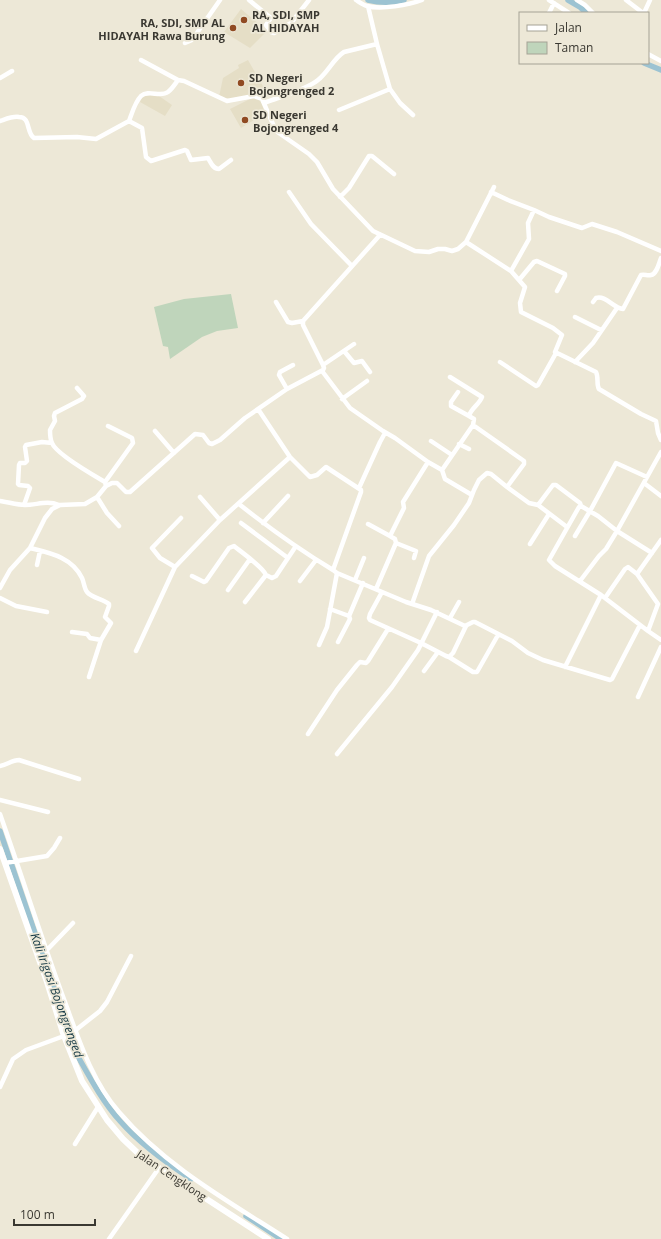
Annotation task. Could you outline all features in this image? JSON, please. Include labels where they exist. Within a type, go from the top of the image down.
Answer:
[{"type":"main road","name":"Jalan Cengklong","points":[[0,849],[6,862],[32,940],[69,1034],[82,1081],[98,1107],[123,1139],[142,1157],[268,1239]]},
{"type":"street","points":[[185,43],[192,40],[220,0]]},
{"type":"street","points":[[249,0],[271,18],[266,26],[270,32],[274,34],[291,23],[309,0]]},
{"type":"street","points":[[356,0],[368,6],[396,6],[412,4],[422,0]]},
{"type":"street","points":[[549,0],[568,12]]},
{"type":"street","points":[[577,0],[592,12]]},
{"type":"street","points":[[626,0],[643,12]]},
{"type":"street","points":[[644,12],[650,0]]},
{"type":"street","points":[[550,12],[554,3]]},
{"type":"street","points":[[368,6],[390,89],[400,103],[413,115]]},
{"type":"street","points":[[264,103],[317,81],[340,54],[377,44]]},
{"type":"street","points":[[649,55],[661,61]]},
{"type":"street","points":[[141,60],[178,80],[184,81],[227,100],[254,96],[262,99],[276,131],[309,154],[317,162],[340,197],[373,231],[415,251],[429,252],[438,249],[452,251],[458,250],[466,242],[494,187]]},
{"type":"street","points":[[0,78],[12,71]]},
{"type":"street","points":[[0,121],[18,116],[23,117],[26,120],[30,135],[34,138],[96,138],[129,121],[136,102],[142,95],[148,93],[160,95],[167,93],[178,80]]},
{"type":"street","points":[[339,110],[390,89]]},
{"type":"street","points":[[129,121],[142,128],[146,157],[148,160],[151,161],[185,150],[188,151],[191,160],[208,158],[213,167],[216,169],[219,169],[231,160]]},
{"type":"street","points":[[340,197],[349,188],[369,156],[372,156],[394,174]]},
{"type":"street","points":[[288,192],[311,224],[352,266]]},
{"type":"street","points":[[491,192],[549,217],[582,228],[592,224],[617,232],[661,251]]},
{"type":"street","points":[[511,271],[529,240],[528,223],[534,210]]},
{"type":"street","points":[[276,302],[288,322],[292,323],[303,321],[380,235]]},
{"type":"street","points":[[466,242],[511,271],[519,280],[524,287],[520,303],[521,312],[552,328],[562,335],[555,350],[556,353],[536,386],[500,362]]},
{"type":"street","points":[[593,302],[596,298],[600,298],[617,308],[624,308],[641,275],[650,275],[655,272],[661,258]]},
{"type":"street","points":[[519,280],[534,262],[537,261],[565,274],[566,276],[557,291]]},
{"type":"street","points":[[575,362],[593,343],[617,308]]},
{"type":"street","points":[[574,318],[601,330]]},
{"type":"street","points":[[303,321],[303,325],[323,365],[324,368],[322,371],[350,408],[442,470]]},
{"type":"street","points":[[323,365],[354,344]]},
{"type":"street","points":[[344,352],[354,363],[362,361],[370,372]]},
{"type":"street","points":[[556,353],[596,372],[598,378],[597,386],[599,390],[656,421],[661,440]]},
{"type":"street","points":[[287,389],[278,375],[280,372],[293,365]]},
{"type":"street","points":[[77,388],[84,396],[82,399],[56,413],[54,416],[55,421],[50,430],[54,447],[67,458],[105,484],[117,483],[126,492],[130,492],[195,434],[203,435],[209,443],[216,442],[237,424],[287,389],[322,371]]},
{"type":"street","points":[[450,377],[482,397],[472,409],[469,416]]},
{"type":"street","points":[[342,399],[367,381]]},
{"type":"street","points":[[458,392],[451,402],[451,406],[474,419],[473,424],[442,470],[444,479],[472,495]]},
{"type":"street","points":[[258,410],[290,457],[310,477],[317,475],[326,467],[360,488]]},
{"type":"street","points":[[473,424],[524,461],[524,464],[506,487]]},
{"type":"street","points":[[0,500],[24,505],[52,502],[60,505],[85,504],[97,497],[133,443],[132,438],[108,426]]},
{"type":"street","points":[[155,432],[174,453]]},
{"type":"street","points":[[319,645],[327,627],[335,571],[361,492],[360,488],[385,433]]},
{"type":"street","points":[[431,441],[452,455]]},
{"type":"street","points":[[24,505],[30,488],[28,486],[18,484],[19,465],[20,463],[25,463],[27,461],[25,447],[26,445],[42,442],[52,443]]},
{"type":"street","points":[[459,444],[469,449]]},
{"type":"street","points":[[580,581],[606,549],[661,452]]},
{"type":"street","points":[[136,651],[175,567],[220,520],[290,457]]},
{"type":"street","points":[[390,536],[404,508],[403,502],[428,462]]},
{"type":"street","points":[[575,536],[616,463],[647,477]]},
{"type":"street","points":[[412,604],[429,556],[454,525],[469,503],[479,480],[487,473],[491,474],[506,487],[529,503],[538,505],[567,527]]},
{"type":"street","points":[[644,483],[661,496]]},
{"type":"street","points":[[538,505],[553,485],[556,485],[580,503],[581,506],[652,553]]},
{"type":"street","points":[[262,523],[288,496]]},
{"type":"street","points":[[97,497],[107,513],[119,526]]},
{"type":"street","points":[[200,497],[220,520]]},
{"type":"street","points":[[239,504],[262,523],[316,560],[335,571],[382,592],[437,612],[466,626]]},
{"type":"street","points":[[0,588],[10,570],[30,548],[48,514],[52,509],[60,505]]},
{"type":"street","points":[[581,506],[567,527],[549,560],[555,566],[603,596],[661,640]]},
{"type":"street","points":[[530,544],[549,514]]},
{"type":"street","points":[[175,567],[160,558],[152,548],[181,518]]},
{"type":"street","points":[[241,523],[288,558]]},
{"type":"street","points":[[368,524],[395,539],[396,543],[416,550],[414,558]]},
{"type":"street","points":[[637,574],[661,540]]},
{"type":"street","points":[[376,589],[396,543]]},
{"type":"street","points":[[192,576],[204,582],[206,581],[229,548],[234,546],[263,570],[266,575],[272,578],[276,576],[296,546]]},
{"type":"street","points":[[30,548],[64,558],[74,566],[89,594],[109,604],[105,617],[111,623],[101,640],[89,677]]},
{"type":"street","points":[[37,565],[40,551]]},
{"type":"street","points":[[355,580],[364,558]]},
{"type":"street","points":[[228,590],[250,559]]},
{"type":"street","points":[[300,581],[316,560]]},
{"type":"street","points":[[565,667],[603,596],[628,567],[637,574],[658,603],[659,607],[648,631]]},
{"type":"street","points":[[245,602],[266,575]]},
{"type":"street","points":[[338,642],[350,619],[349,616],[363,583]]},
{"type":"street","points":[[382,592],[369,618],[372,622],[421,643],[449,657],[473,672],[477,672],[498,635]]},
{"type":"street","points":[[0,598],[16,606],[47,612]]},
{"type":"street","points":[[450,618],[459,602]]},
{"type":"street","points":[[330,609],[349,616]]},
{"type":"street","points":[[337,754],[392,687],[421,643],[437,612]]},
{"type":"street","points":[[449,657],[453,653],[466,626],[475,622],[512,641],[528,653],[543,660],[611,680],[640,625]]},
{"type":"street","points":[[308,734],[337,690],[360,662],[366,663],[368,661],[388,629]]},
{"type":"street","points":[[72,632],[87,634],[90,638],[101,640]]},
{"type":"street","points":[[638,697],[661,647]]},
{"type":"street","points":[[424,671],[438,652]]},
{"type":"street","points":[[0,766],[14,760],[19,760],[79,779]]},
{"type":"street","points":[[0,800],[48,812]]},
{"type":"street","points":[[0,814],[40,938],[46,951],[69,1034],[88,1061],[105,1093],[118,1111],[135,1130],[174,1164],[212,1191],[287,1239]]},
{"type":"street","points":[[6,862],[47,856],[60,838]]},
{"type":"street","points":[[46,951],[73,923]]},
{"type":"street","points":[[32,940],[40,938]]},
{"type":"street","points":[[0,1087],[13,1059],[26,1050],[69,1034],[104,1007],[131,956]]},
{"type":"street","points":[[75,1144],[98,1107]]},
{"type":"street","points":[[109,1239],[159,1168]]},
{"type":"shaded area","name":"RA, SDI, SMP AL HIDAYAH","points":[[241,9],[267,31],[250,48],[224,32]]},
{"type":"shaded area","name":"SD Negeri Bojongrenged 2","points":[[248,60],[264,88],[254,94],[232,99],[219,97],[223,78],[239,68],[238,65]]},
{"type":"shaded area","points":[[146,94],[159,96],[172,105],[165,116],[140,102],[142,97]]},
{"type":"shaded area","name":"SD Negeri Bojongrenged 4","points":[[252,98],[259,98],[267,112],[241,128],[230,109]]},
{"type":"green space","points":[[231,294],[238,328],[217,331],[202,337],[170,359],[168,347],[163,346],[154,307],[184,299]]},
{"type":"waterway","points":[[368,0],[377,2],[395,2],[404,0]]},
{"type":"waterway","points":[[568,0],[580,7],[585,12]]},
{"type":"waterway","points":[[646,64],[661,70]]},
{"type":"waterway","name":"Kali Irigasi Bojongrenged","points":[[0,831],[76,1053],[102,1097],[120,1121],[153,1152],[191,1179]]},
{"type":"waterway","name":"Kali Irigasi Bojongrenged","points":[[246,1216],[281,1239]]},
{"type":"place","name":"RA, SDI, SMP AL HIDAYAH","points":[[244,20]]},
{"type":"place","name":"RA, SDI, SMP AL HIDAYAH Rawa Burung","points":[[233,28]]},
{"type":"place","name":"SD Negeri Bojongrenged 2","points":[[241,83]]},
{"type":"place","name":"SD Negeri Bojongrenged 4","points":[[245,120]]}]
